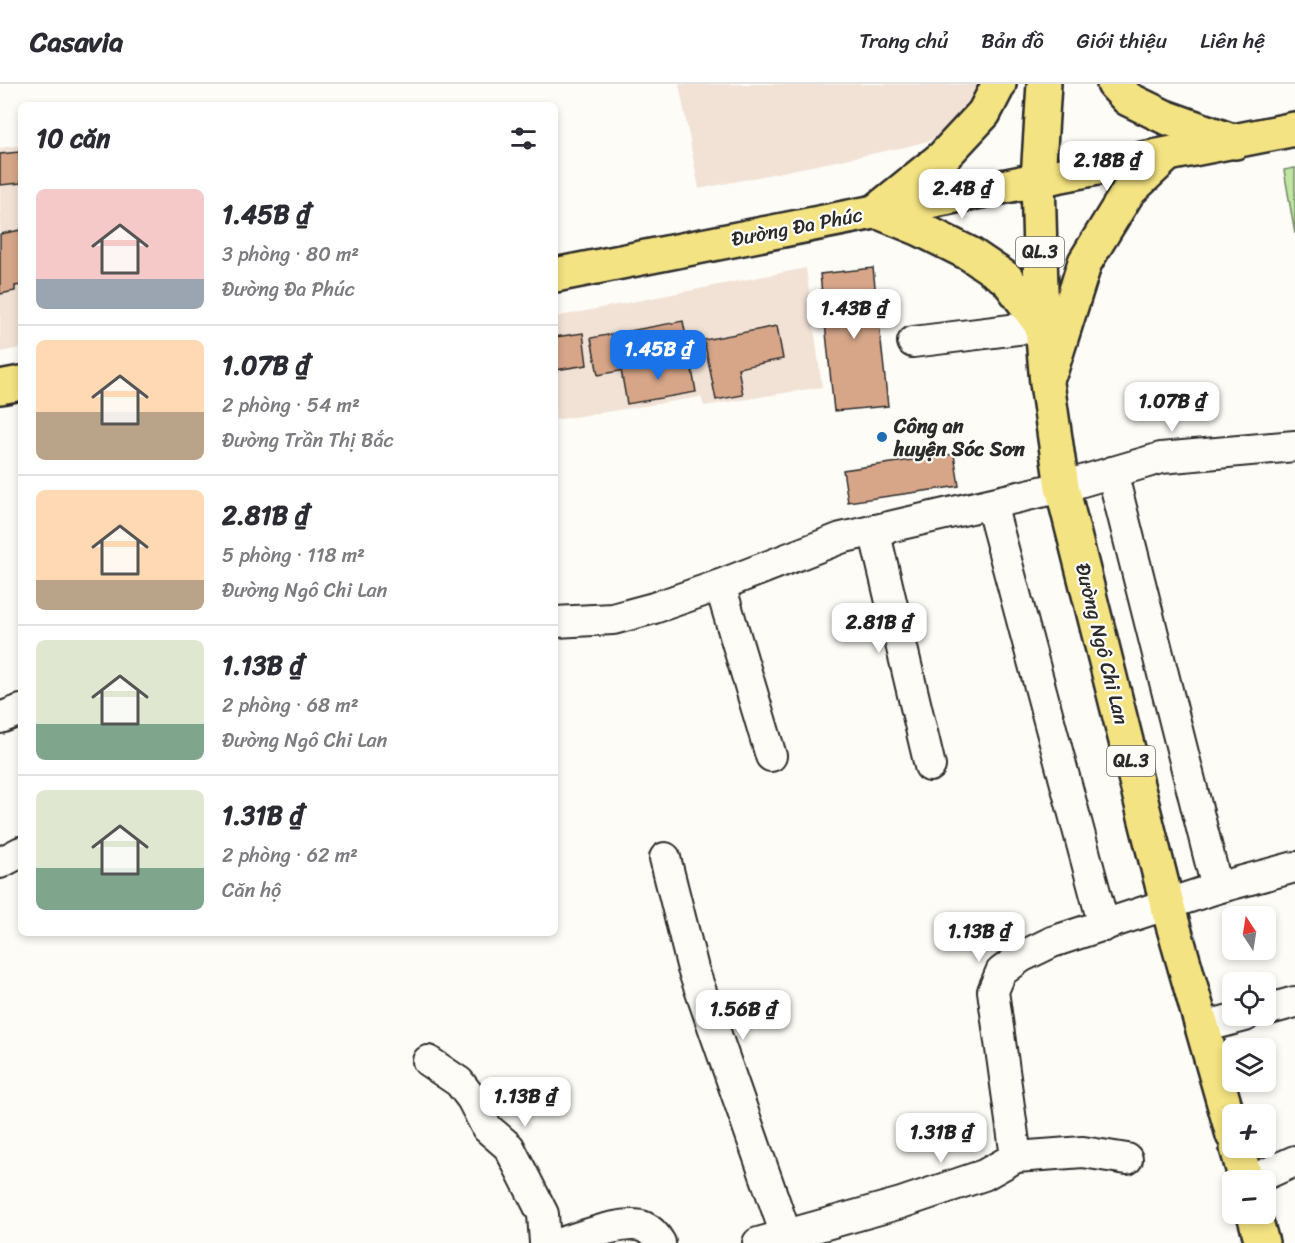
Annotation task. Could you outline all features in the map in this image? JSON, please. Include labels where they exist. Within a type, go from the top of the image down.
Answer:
[{"type":"main road","points":[[999,84],[984,112],[943,157],[876,211],[960,249],[1007,279],[1042,326]]},
{"type":"main road","name":"QL.3","points":[[1038,179],[1044,84]]},
{"type":"main road","points":[[1114,84],[1128,99],[1165,117],[1235,142]]},
{"type":"main road","name":"Đường Đa Phúc","points":[[558,273],[1295,129]]},
{"type":"main road","points":[[1047,383],[1085,262],[1128,192],[1167,155]]},
{"type":"main road","name":"Đường Ngô Chi Lan","points":[[1038,179],[1042,326],[1047,383],[1062,487],[1167,904],[1224,1104]]},
{"type":"main road","points":[[0,387],[18,384]]},
{"type":"main road","points":[[1257,1224],[1262,1243]]},
{"type":"street","points":[[914,342],[1042,326]]},
{"type":"street","points":[[558,622],[613,619],[654,608],[840,538],[1062,487],[1161,458],[1295,446]]},
{"type":"street","points":[[1112,472],[1217,888]]},
{"type":"street","points":[[991,504],[1104,926]]},
{"type":"street","points":[[874,530],[930,766]]},
{"type":"street","points":[[720,585],[771,756]]},
{"type":"street","points":[[0,718],[18,711]]},
{"type":"street","points":[[0,864],[18,854]]},
{"type":"street","points":[[665,858],[693,969],[786,1235]]},
{"type":"street","points":[[1016,1157],[993,991],[1001,972],[1021,957],[1052,942],[1217,888],[1295,867]]},
{"type":"street","points":[[1276,1007],[1295,1002]]},
{"type":"street","points":[[1203,1028],[1222,1023]]},
{"type":"street","points":[[428,1061],[459,1082],[472,1099],[487,1128],[509,1147],[543,1214],[545,1243]]},
{"type":"street","points":[[758,1243],[901,1203],[984,1175],[1016,1157],[1083,1152],[1127,1159]]},
{"type":"street","points":[[1275,1170],[1295,1161]]},
{"type":"street","points":[[561,1243],[627,1225],[641,1226],[651,1231],[660,1243]]},
{"type":"shaded area","points":[[679,84],[987,84],[947,136],[905,147],[699,189]]},
{"type":"shaded area","points":[[18,145],[18,349],[0,352],[0,148]]},
{"type":"shaded area","points":[[806,268],[822,387],[704,406],[701,397],[558,420],[558,316]]},
{"type":"green space","points":[[1295,168],[1295,234],[1284,170]]},
{"type":"building","points":[[18,152],[18,183],[0,185],[0,154]]},
{"type":"building","points":[[18,231],[18,286],[15,286],[15,291],[0,294],[0,234]]},
{"type":"building","points":[[873,268],[888,406],[834,411],[820,274]]},
{"type":"building","points":[[683,321],[690,358],[598,375],[591,338]]},
{"type":"building","points":[[777,326],[783,359],[738,368],[743,395],[716,400],[704,340]]},
{"type":"building","points":[[583,333],[587,365],[558,370],[558,337]]},
{"type":"building","points":[[690,358],[696,392],[627,404],[621,370]]},
{"type":"building","points":[[954,454],[959,486],[848,502],[843,470]]},
{"type":"place","name":"Công an huyện Sóc Sơn","points":[[882,437]]}]
